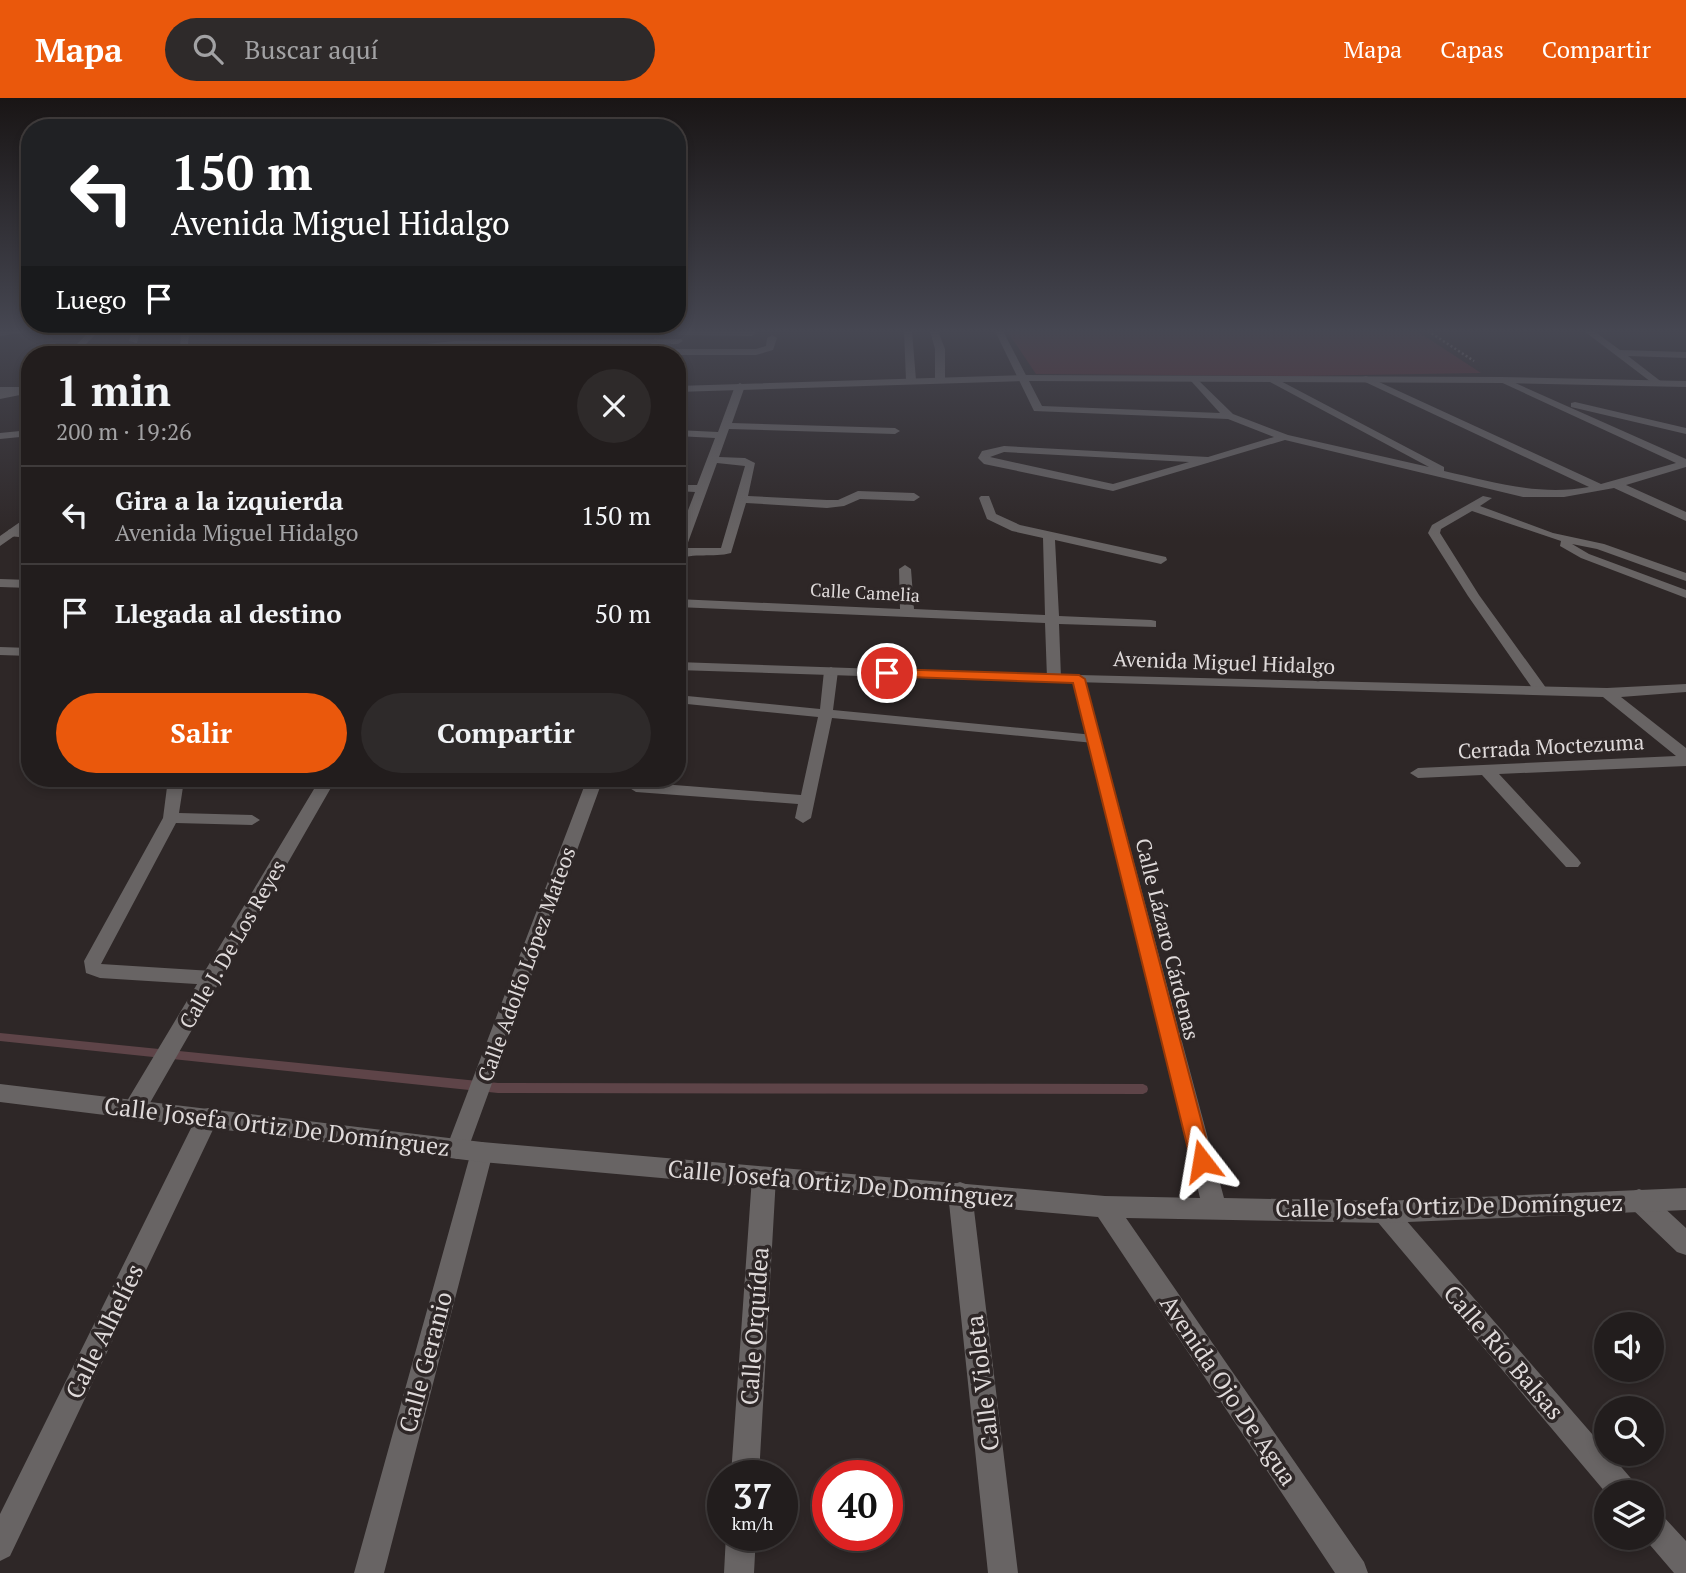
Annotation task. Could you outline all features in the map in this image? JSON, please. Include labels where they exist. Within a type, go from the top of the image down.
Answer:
[{"type":"street","points":[[686,523],[702,489],[735,400]]},
{"type":"street","points":[[1032,400],[1035,406],[1047,410],[1229,416],[1285,438],[1547,497],[1569,496],[1686,463]]},
{"type":"street","points":[[1214,400],[1229,416]]},
{"type":"street","points":[[1312,400],[1419,455],[1451,476]]},
{"type":"street","points":[[1411,400],[1600,488]]},
{"type":"street","points":[[1546,400],[1686,463]]},
{"type":"street","points":[[1548,400],[1686,431]]},
{"type":"street","points":[[1635,418],[1686,419]]},
{"type":"street","points":[[686,432],[724,430],[895,431]]},
{"type":"street","points":[[0,436],[21,434]]},
{"type":"street","points":[[1209,460],[1004,449],[986,453],[984,458],[988,462],[1114,488],[1285,438]]},
{"type":"street","points":[[686,554],[727,550],[744,499],[750,462],[713,460]]},
{"type":"street","points":[[1615,484],[1686,517]]},
{"type":"street","points":[[686,488],[702,489]]},
{"type":"street","points":[[744,499],[827,504],[839,503],[858,495],[914,498]]},
{"type":"street","points":[[985,498],[991,516],[999,522],[1161,560]]},
{"type":"street","points":[[0,542],[21,526]]},
{"type":"street","points":[[12,533],[21,534]]},
{"type":"street","points":[[1049,535],[1054,678]]},
{"type":"street","points":[[905,569],[907,614]]},
{"type":"street","points":[[0,583],[21,584]]},
{"type":"street","name":"Calle Camelia","points":[[686,603],[1151,624]]},
{"type":"street","points":[[0,652],[21,652]]},
{"type":"street","name":"Avenida Miguel Hidalgo","points":[[686,666],[1542,692],[1607,693],[1686,688]]},
{"type":"street","name":"Calle Lázaro Cárdenas","points":[[1079,679],[1215,1209]]},
{"type":"street","points":[[1607,693],[1686,759]]},
{"type":"street","name":"Cerrada Moctezuma","points":[[1418,773],[1686,759]]},
{"type":"street","points":[[1486,770],[1572,863]]},
{"type":"street","name":"Calle J. De Los Reyes","points":[[135,1108],[323,787]]},
{"type":"street","name":"Calle Adolfo López Mateos","points":[[469,1150],[472,1106],[592,787]]},
{"type":"street","name":"Calle Josefa Ortiz De Domínguez","points":[[0,1093],[208,1116],[469,1150],[1105,1207],[1384,1212],[1686,1199]]},
{"type":"street","name":"Calle Alhelíes","points":[[0,1546],[208,1116]]},
{"type":"street","name":"Calle Geranio","points":[[369,1573],[469,1150]]},
{"type":"street","name":"Calle Orquídea","points":[[746,1460],[764,1177]]},
{"type":"street","name":"Calle Violeta","points":[[960,1193],[1003,1573]]},
{"type":"street","points":[[1639,1200],[1686,1244]]},
{"type":"street","name":"Avenida Ojo De Agua","points":[[1105,1207],[1353,1573]]},
{"type":"street","name":"Calle Río Balsas","points":[[1384,1212],[1614,1480]]},
{"type":"street","points":[[1664,1539],[1686,1564]]},
{"type":"street","points":[[739,1573],[740,1551]]},
{"type":"lane","points":[[1487,498],[1436,527],[1434,533],[1474,596],[1542,692]]},
{"type":"lane","points":[[1469,506],[1550,536],[1600,546],[1686,577]]},
{"type":"lane","points":[[1550,536],[1585,556],[1686,594]]},
{"type":"lane","points":[[803,818],[826,714],[831,671]]},
{"type":"lane","points":[[686,700],[1094,739]]},
{"type":"lane","points":[[175,787],[171,818],[93,961],[92,968],[100,971],[212,978]]},
{"type":"lane","points":[[636,787],[808,800]]},
{"type":"lane","points":[[171,818],[252,820]]},
{"type":"waterway","points":[[0,1037],[498,1088],[1143,1089]]},
{"type":"route","points":[[887,673],[1079,679],[1202,1161]]}]
